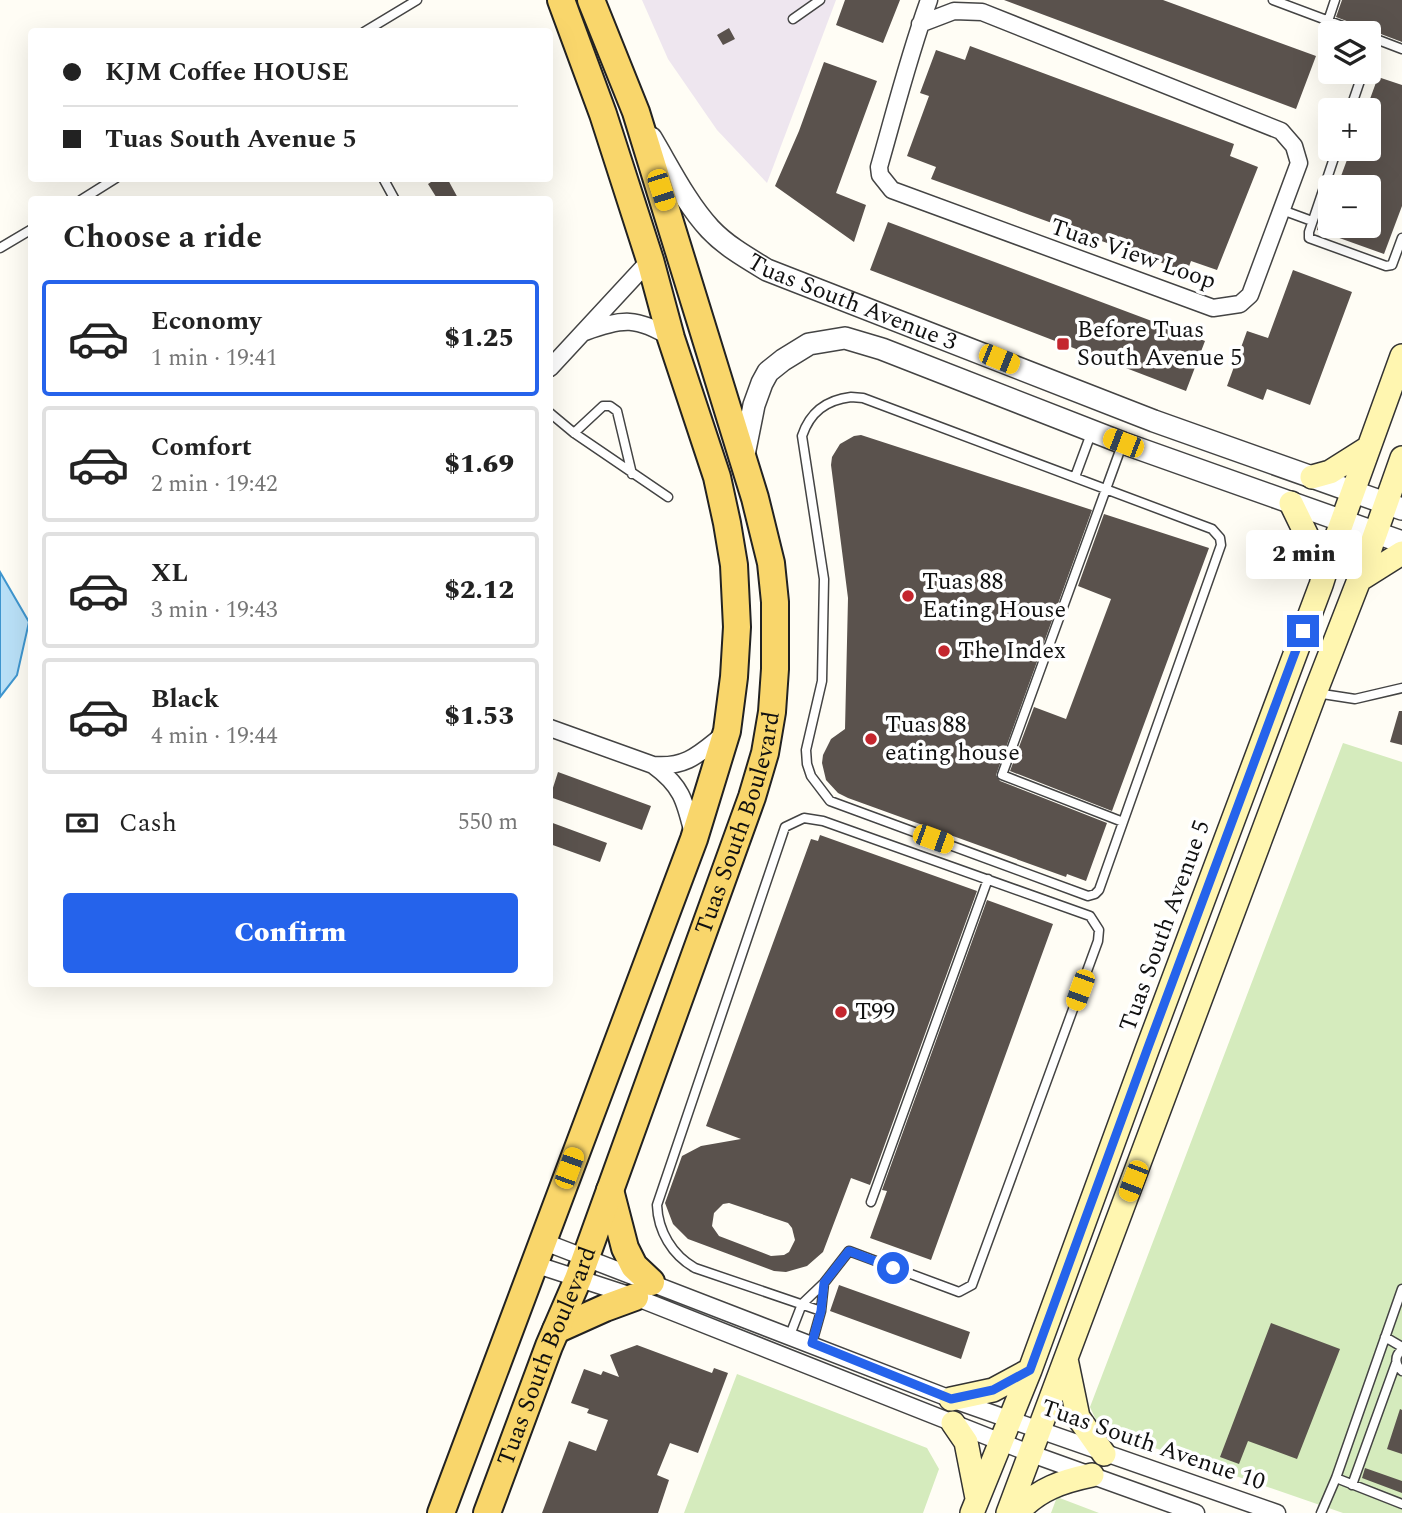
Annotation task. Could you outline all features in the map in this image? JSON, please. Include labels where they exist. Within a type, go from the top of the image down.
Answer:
[{"type":"main road","points":[[561,0],[603,114],[650,261]]},
{"type":"main road","name":"Tuas South Avenue 3","points":[[591,0],[636,112]]},
{"type":"main road","name":"Tuas South Boulevard","points":[[487,1513],[610,1190],[752,797],[765,753],[775,670],[775,602],[771,564],[755,498],[636,112]]},
{"type":"main road","name":"Tuas South Boulevard","points":[[441,1513],[694,839],[727,732],[737,627],[732,555],[717,478],[671,338],[650,261]]},
{"type":"main road","name":"Tuas South Avenue 5","points":[[975,1507],[1030,1370],[1325,573],[1402,356]]},
{"type":"main road","points":[[1312,477],[1336,469],[1368,448]]},
{"type":"main road","points":[[1008,1513],[1376,533],[1394,506],[1401,468]]},
{"type":"main road","points":[[1291,503],[1325,573]]},
{"type":"main road","points":[[1359,580],[1402,553]]},
{"type":"main road","points":[[556,1331],[643,1290],[625,1248],[610,1190]]},
{"type":"main road","points":[[1066,1359],[1078,1418],[1104,1454]]},
{"type":"main road","points":[[951,1399],[993,1390],[1030,1370]]},
{"type":"main road","points":[[953,1423],[967,1442],[975,1507]]},
{"type":"main road","points":[[1017,1513],[1044,1490],[1065,1481],[1092,1475]]},
{"type":"street","name":"Tuas View Loop","points":[[920,24],[976,6],[1281,131],[1294,146],[1299,163],[1250,295],[1240,304],[1213,308],[892,190],[880,175],[879,167],[920,24],[929,0]]},
{"type":"street","name":"Tuas South Avenue 3","points":[[636,112],[676,180],[710,229],[740,254],[767,270],[1154,421],[1394,506]]},
{"type":"street","points":[[553,365],[650,261]]},
{"type":"street","points":[[579,335],[602,326],[640,322],[671,338]]},
{"type":"street","name":"Tuas South Avenue 3","points":[[743,461],[754,405],[768,372],[809,344],[845,338],[882,349],[1123,443],[1402,542]]},
{"type":"street","points":[[553,729],[653,765],[692,760],[727,732]]},
{"type":"street","points":[[653,765],[678,787],[684,797],[694,839]]},
{"type":"street","name":"Tuas South Avenue 10","points":[[538,1252],[643,1290],[790,1335],[951,1399],[1277,1513]]},
{"type":"street","name":"Tuas South Avenue 10","points":[[538,1252],[643,1290],[953,1423],[1196,1513]]},
{"type":"lane","points":[[370,28],[416,0]]},
{"type":"lane","points":[[793,19],[820,0]]},
{"type":"lane","points":[[1273,0],[1328,21],[1335,0]]},
{"type":"lane","points":[[1381,41],[1402,49]]},
{"type":"lane","points":[[1333,161],[1308,235],[1311,240],[1386,267],[1392,265],[1402,238]]},
{"type":"lane","points":[[87,196],[110,182]]},
{"type":"lane","points":[[1282,210],[1312,221]]},
{"type":"lane","points":[[0,247],[28,231]]},
{"type":"lane","points":[[838,398],[863,398],[1105,490],[1212,529],[1218,533],[1221,545],[1099,890],[1088,895],[830,801],[811,776],[806,750],[822,681],[824,579],[802,436],[814,413],[838,398]]},
{"type":"lane","points":[[573,433],[603,406],[614,408],[617,411],[632,474]]},
{"type":"lane","points":[[553,416],[573,433],[668,497]]},
{"type":"lane","points":[[1075,478],[1092,431]]},
{"type":"lane","points":[[1123,443],[1002,775],[1123,822]]},
{"type":"lane","points":[[1315,693],[1355,699],[1402,688]]},
{"type":"lane","points":[[790,1335],[802,1304],[824,1283],[849,1251],[959,1292],[972,1285],[1098,941],[1099,930],[1097,923],[1090,916],[823,821],[804,818],[785,827],[657,1205],[658,1222],[682,1261],[695,1268],[802,1304],[821,1311]]},
{"type":"lane","points":[[871,1202],[988,879]]},
{"type":"lane","points":[[812,1343],[821,1311],[824,1283]]},
{"type":"lane","points":[[1321,1513],[1336,1478],[1402,1289]]},
{"type":"lane","points":[[1352,1485],[1399,1367],[1396,1357],[1402,1349],[1385,1337]]},
{"type":"lane","points":[[1336,1478],[1402,1504]]},
{"type":"shaded area","points":[[642,0],[836,0],[767,183],[717,130],[668,59]]},
{"type":"green space","points":[[1343,743],[1402,762],[1402,1513],[1343,1513],[1100,1429],[1090,1407]]},
{"type":"green space","points":[[737,1374],[927,1448],[939,1469],[923,1513],[684,1513]]},
{"type":"green space","points":[[1057,1497],[1099,1513],[1051,1513]]},
{"type":"water","points":[[0,572],[28,620],[28,626],[17,675],[0,697]]},
{"type":"building","points":[[845,0],[900,0],[883,43],[836,25]]},
{"type":"building","points":[[1004,0],[1163,0],[1316,56],[1296,109]]},
{"type":"building","points":[[1342,0],[1402,0],[1402,42],[1381,34],[1381,21],[1347,21],[1336,17]]},
{"type":"building","points":[[729,28],[735,39],[723,45],[717,35]]},
{"type":"building","points":[[970,46],[1234,144],[1230,156],[1258,167],[1217,270],[1191,261],[1187,272],[931,179],[936,167],[907,156],[929,96],[920,93],[936,50],[965,60]]},
{"type":"building","points":[[824,62],[877,81],[836,193],[866,205],[854,242],[775,186],[799,131]]},
{"type":"building","points":[[1381,78],[1402,85],[1402,206],[1384,254],[1339,238],[1381,238],[1381,175],[1341,175],[1347,161],[1381,161],[1381,98],[1370,98],[1375,84],[1381,84]]},
{"type":"building","points":[[449,182],[457,196],[436,196],[428,184]]},
{"type":"building","points":[[888,222],[1205,341],[1186,391],[870,270]]},
{"type":"building","points":[[1293,270],[1352,292],[1310,405],[1267,389],[1263,400],[1227,386],[1247,331],[1268,338]]},
{"type":"building","name":"The Index","points":[[861,435],[1092,510],[996,775],[1000,781],[1107,823],[1086,881],[1067,874],[1066,877],[848,798],[838,793],[826,780],[823,755],[831,739],[845,729],[848,598],[831,465],[832,457],[840,444]]},
{"type":"building","points":[[1104,514],[1209,548],[1112,811],[1010,771],[1034,707],[1066,719],[1111,599],[1078,586]]},
{"type":"building","points":[[1399,711],[1402,711],[1402,745],[1390,742]]},
{"type":"building","points":[[558,772],[651,806],[642,830],[553,798]]},
{"type":"building","points":[[553,823],[607,843],[600,862],[553,845]]},
{"type":"building","name":"T99","points":[[820,835],[977,891],[870,1185],[851,1178],[823,1252],[807,1266],[786,1272],[774,1271],[688,1239],[673,1224],[665,1203],[682,1156],[701,1146],[741,1139],[706,1126],[811,839],[818,841]],"holes":[[[729,1203],[788,1223],[795,1240],[789,1252],[771,1256],[719,1236],[712,1226],[714,1213],[723,1204]]]},
{"type":"building","points":[[987,900],[1053,924],[931,1260],[870,1238],[887,1191],[882,1190]]},
{"type":"building","points":[[839,1285],[970,1332],[961,1359],[830,1311]]},
{"type":"building","points":[[1271,1323],[1340,1349],[1297,1459],[1248,1441],[1239,1464],[1220,1457]]},
{"type":"building","points":[[637,1345],[712,1373],[714,1368],[728,1373],[698,1453],[670,1443],[657,1475],[669,1480],[658,1513],[542,1513],[569,1441],[596,1451],[608,1420],[587,1413],[589,1409],[571,1403],[584,1369],[601,1375],[603,1371],[619,1377],[610,1355]]},
{"type":"building","points":[[1400,1409],[1402,1410],[1402,1454],[1387,1449]]},
{"type":"building","points":[[1365,1468],[1402,1481],[1402,1493],[1362,1478]]},
{"type":"place","name":"Before Tuas South Avenue 5","points":[[1063,344]]},
{"type":"place","name":"Tuas 88 Eating House","points":[[908,596]]},
{"type":"place","name":"The Index","points":[[944,651]]},
{"type":"place","name":"Tuas 88 eating house","points":[[871,739]]},
{"type":"place","name":"T99","points":[[841,1012]]},
{"type":"route","points":[[893,1268],[849,1251],[824,1283],[821,1311],[812,1343],[951,1399],[993,1390],[1030,1370],[1303,631]]}]
